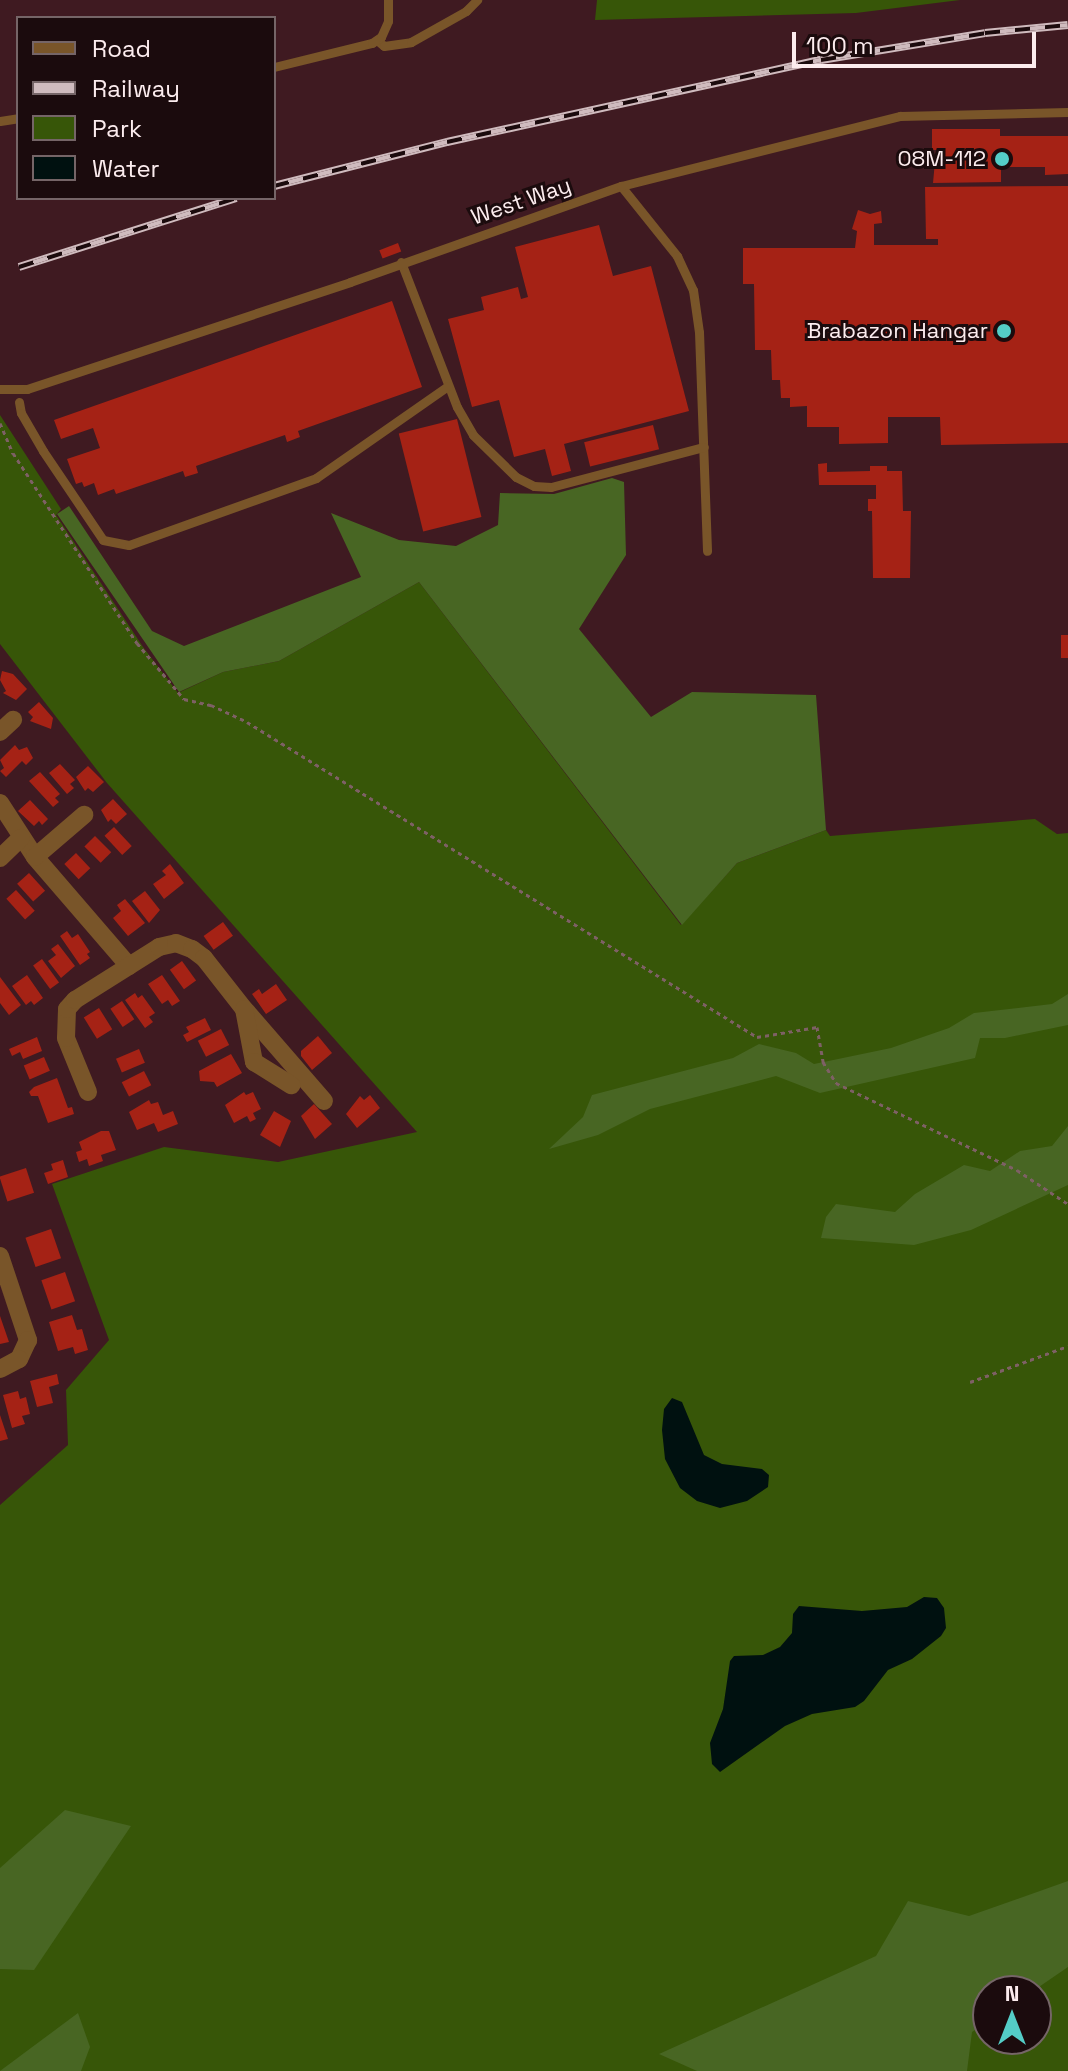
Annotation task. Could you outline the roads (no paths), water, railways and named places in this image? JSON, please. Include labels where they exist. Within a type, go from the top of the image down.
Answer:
[{"type":"street","points":[[0,803],[35,857],[129,966]]},
{"type":"street","points":[[35,857],[84,815]]},
{"type":"street","points":[[0,858],[21,838]]},
{"type":"street","points":[[88,1092],[66,1038],[67,1009],[75,1000],[159,947],[176,943],[192,949],[324,1101]]},
{"type":"street","points":[[244,1009],[254,1062],[291,1085]]},
{"type":"street","points":[[0,1256],[28,1340],[19,1359],[0,1369]]},
{"type":"lane","points":[[276,67],[347,52],[377,40],[388,21],[388,0]]},
{"type":"lane","points":[[377,40],[384,46],[411,42],[466,11],[477,0]]},
{"type":"lane","name":"West Way","points":[[0,389],[27,389],[350,282],[621,186],[900,116],[1068,112]]},
{"type":"lane","points":[[621,186],[677,256],[693,290],[699,332],[707,551]]},
{"type":"lane","points":[[401,262],[448,386],[473,435],[516,477],[534,486],[551,487],[704,447]]},
{"type":"lane","points":[[19,402],[21,413],[43,451],[103,540],[129,545],[316,478],[448,386]]},
{"type":"water","points":[[672,1398],[682,1402],[704,1455],[722,1464],[762,1469],[769,1475],[768,1487],[747,1501],[720,1508],[697,1501],[680,1488],[665,1459],[662,1430],[664,1409]]},
{"type":"water","points":[[924,1597],[937,1598],[944,1608],[946,1628],[941,1636],[912,1659],[888,1670],[864,1701],[855,1707],[812,1714],[785,1726],[720,1772],[712,1764],[710,1743],[723,1709],[730,1661],[734,1656],[763,1655],[780,1647],[792,1633],[793,1614],[799,1606],[862,1611],[907,1607]]},
{"type":"railway","points":[[276,185],[447,142],[821,60],[985,33],[1068,25]]},
{"type":"railway","points":[[19,267],[230,200]]},
{"type":"place","name":"08M-112","points":[[1002,159]]},
{"type":"place","name":"Brabazon Hangar","points":[[1004,331]]}]
